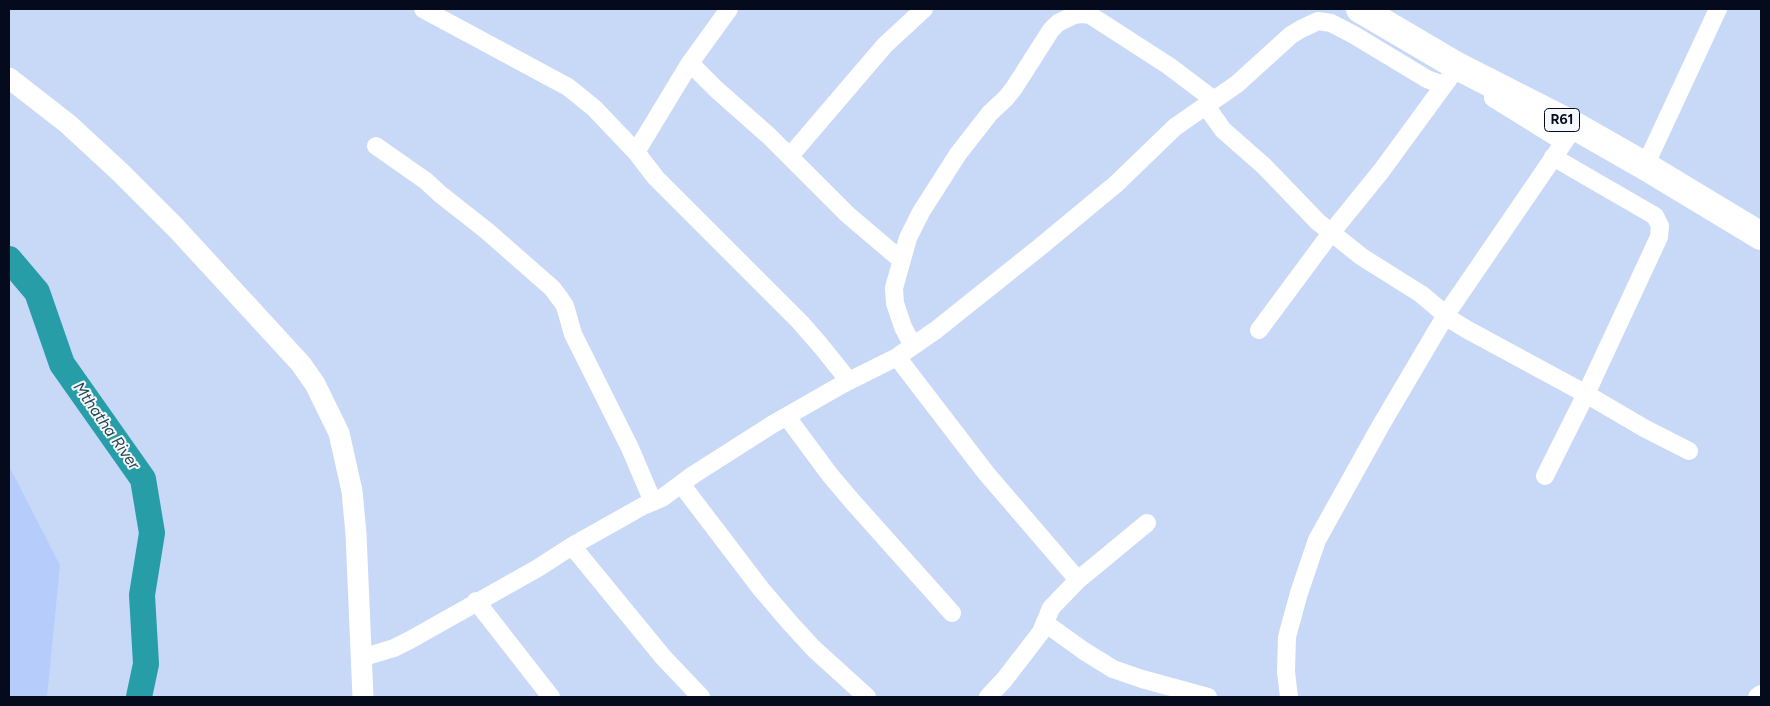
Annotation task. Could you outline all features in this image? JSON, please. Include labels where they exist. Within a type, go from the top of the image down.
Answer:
[{"type":"main road","name":"R61","points":[[1360,9],[1451,75],[1569,134],[1645,166],[1761,236]]},
{"type":"street","points":[[424,9],[568,87],[594,108],[636,152],[656,178],[800,322],[822,346],[848,382]]},
{"type":"street","points":[[636,152],[690,63],[729,9]]},
{"type":"street","points":[[790,156],[886,45],[924,9]]},
{"type":"street","points":[[1645,166],[1718,9]]},
{"type":"street","points":[[913,346],[903,327],[895,303],[894,288],[914,223],[958,154],[990,113],[1014,88],[1051,30],[1065,18],[1082,14],[1090,15],[1169,66],[1210,103],[1223,130],[1264,166],[1331,233],[1362,257],[1420,294],[1453,321],[1644,428],[1689,451]]},
{"type":"street","points":[[361,658],[394,648],[538,568],[572,546],[662,498],[787,416],[897,357],[936,330],[1040,247],[1116,184],[1175,127],[1237,84],[1290,35],[1318,21],[1331,23],[1426,79],[1451,75]]},
{"type":"street","points":[[690,63],[790,156],[853,219],[902,260]]},
{"type":"street","points":[[1259,330],[1451,75]]},
{"type":"street","points":[[9,78],[68,124],[121,173],[176,228],[316,384],[339,433],[352,491],[364,697]]},
{"type":"street","points":[[1289,697],[1286,672],[1287,637],[1299,593],[1317,540],[1381,425],[1446,315],[1569,134]]},
{"type":"street","points":[[376,146],[426,181],[552,288],[565,306],[573,334],[630,448],[653,502]]},
{"type":"street","points":[[1545,476],[1586,394],[1658,237],[1660,226],[1655,216],[1553,156]]},
{"type":"street","points":[[897,357],[986,473],[1078,580]]},
{"type":"street","points":[[787,416],[830,475],[952,614]]},
{"type":"street","points":[[681,484],[761,589],[791,624],[814,649],[867,697]]},
{"type":"street","points":[[988,697],[1004,680],[1041,632],[1051,608],[1078,580],[1147,523]]},
{"type":"street","points":[[572,546],[662,657],[701,697]]},
{"type":"street","points":[[476,602],[551,697]]},
{"type":"street","points":[[1045,623],[1113,668],[1142,679],[1208,697]]},
{"type":"street","points":[[1757,697],[1761,694]]},
{"type":"shaded area","points":[[9,466],[60,565],[47,697],[9,697]]},
{"type":"waterway","name":"Mthatha River","points":[[9,259],[37,292],[62,364],[143,479],[152,533],[142,595],[146,664],[139,697]]}]
